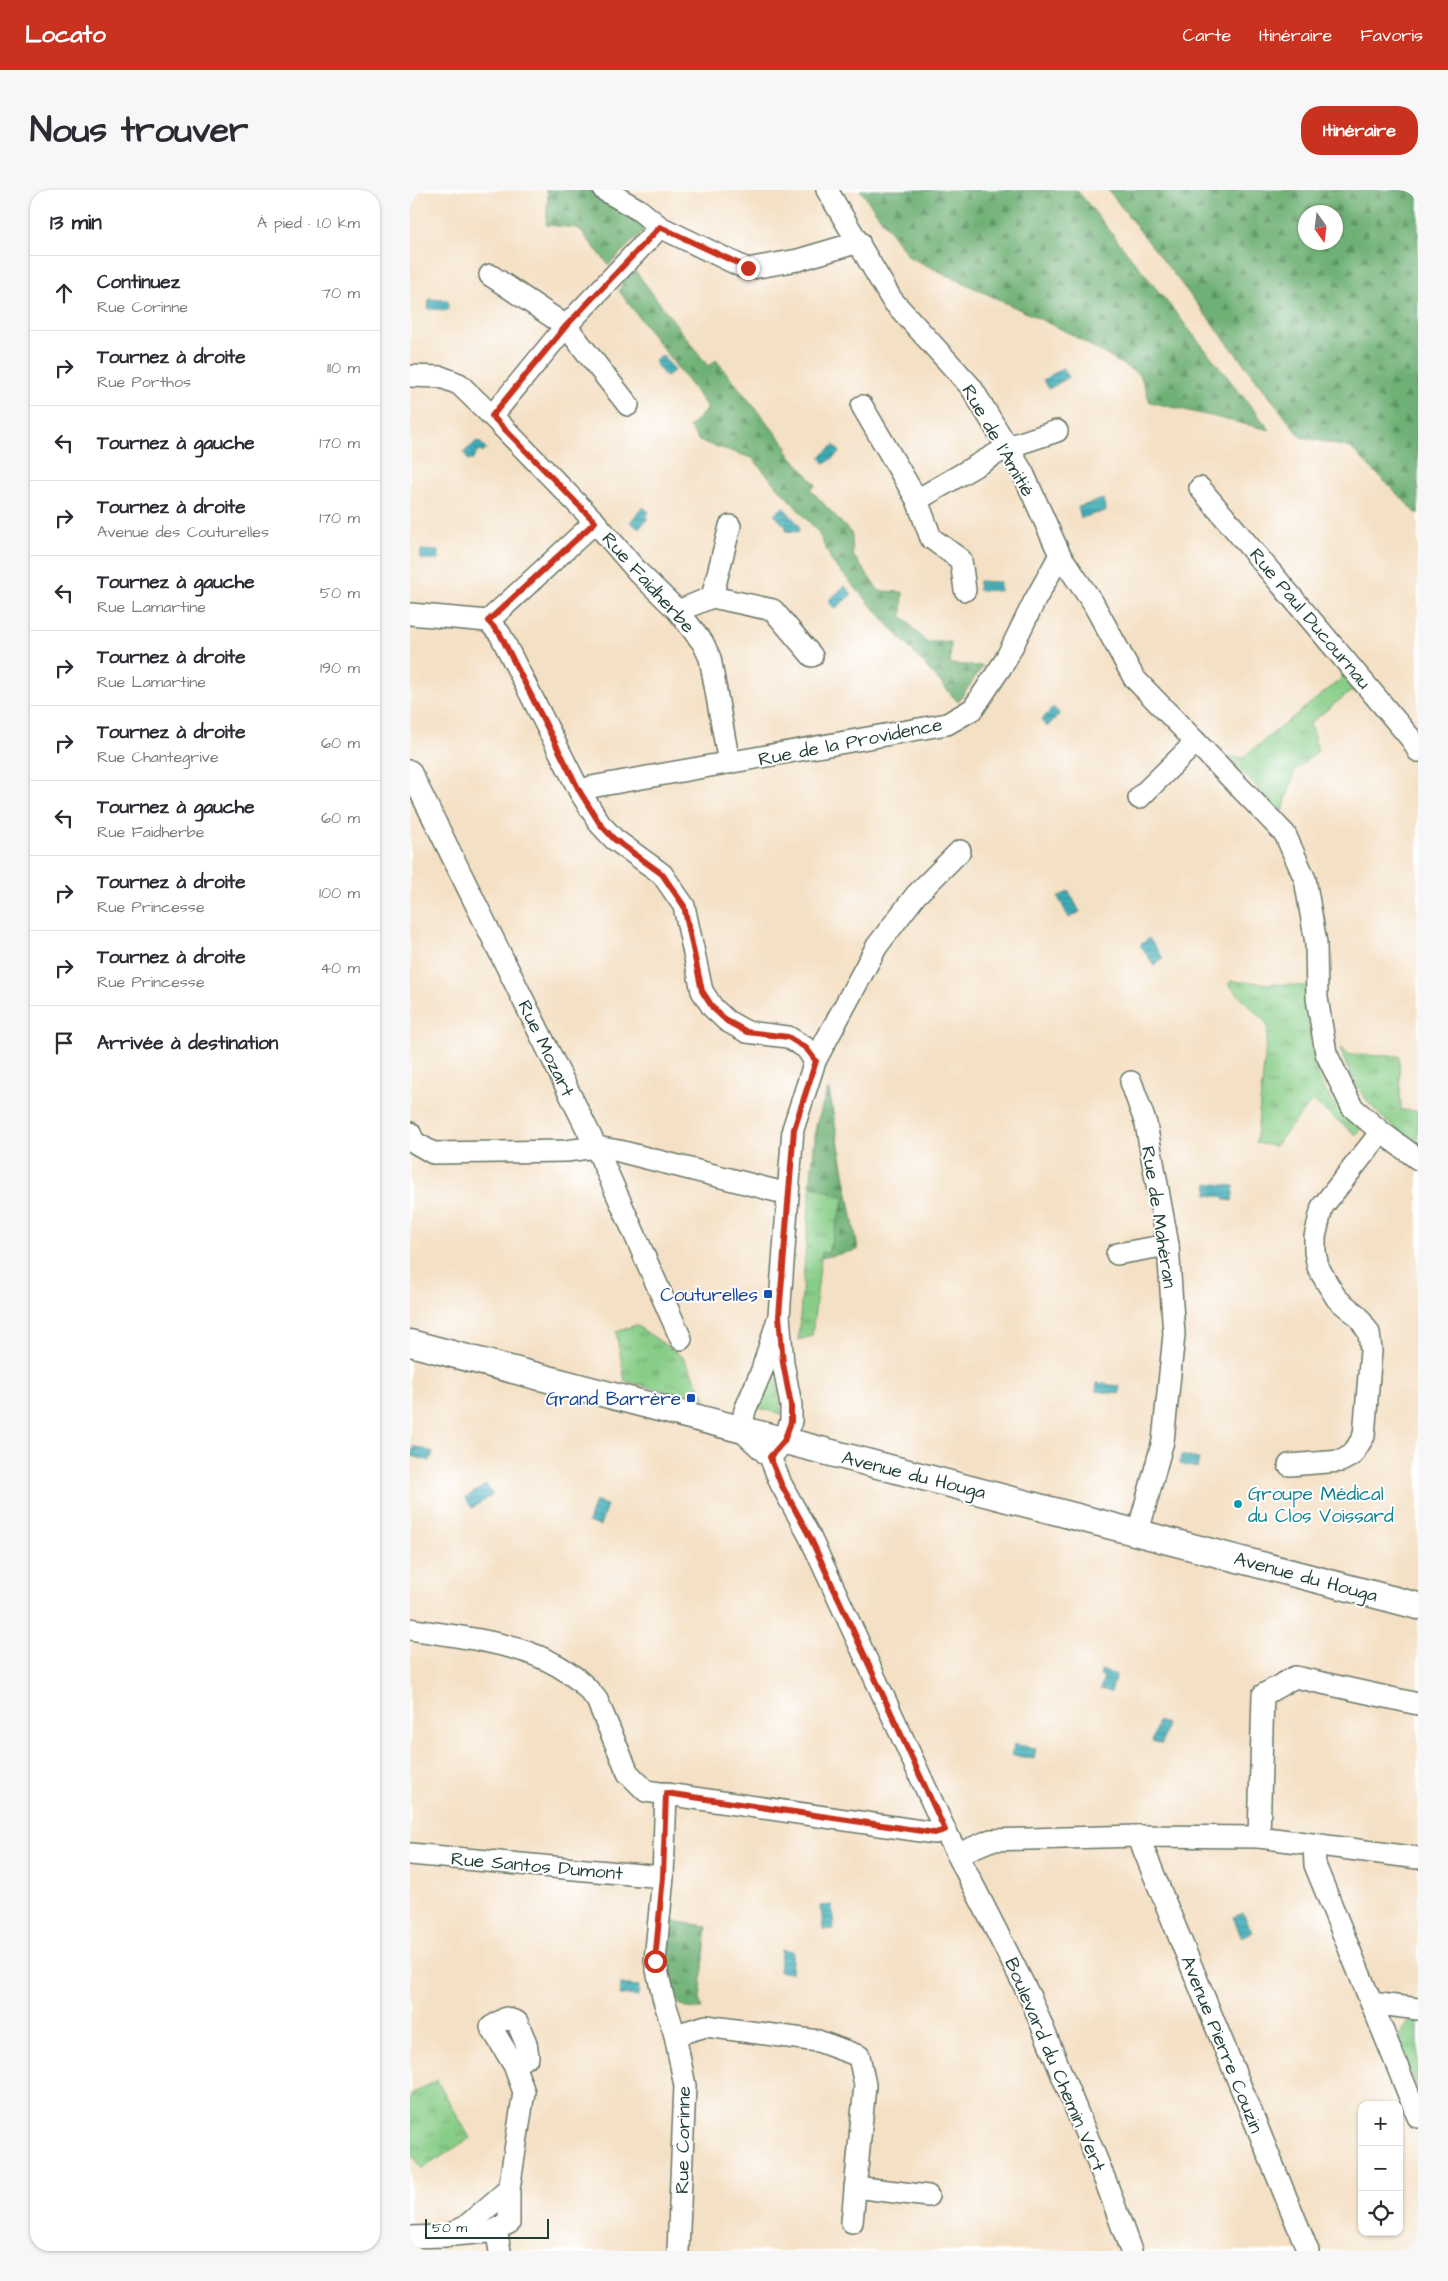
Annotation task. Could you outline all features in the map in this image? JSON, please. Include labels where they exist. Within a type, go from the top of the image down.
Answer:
[{"type":"main road","name":"Avenue du Houga","points":[[410,1343],[741,1430],[777,1449],[1138,1532],[1418,1606]]},
{"type":"street","points":[[604,190],[639,210],[660,227],[748,268],[798,260],[859,242]]},
{"type":"street","name":"Rue de l'Amitié","points":[[827,190],[892,300],[971,387],[1008,447],[1060,556],[1093,603],[1134,678],[1285,834],[1305,879],[1316,943],[1317,998],[1326,1053],[1352,1107],[1381,1132],[1418,1159]]},
{"type":"street","points":[[492,416],[566,326],[660,227]]},
{"type":"street","points":[[490,275],[566,326],[628,405]]},
{"type":"street","name":"Rue Faidherbe","points":[[410,376],[441,377],[459,384],[595,522],[638,572],[678,611],[703,642],[710,658],[729,763]]},
{"type":"street","points":[[862,406],[917,500],[931,538],[961,560],[965,590]]},
{"type":"street","points":[[917,500],[1008,447],[1057,431]]},
{"type":"street","name":"Rue Paul Ducournau","points":[[1200,488],[1358,674],[1413,741],[1418,751]]},
{"type":"street","points":[[488,621],[595,522]]},
{"type":"street","points":[[712,597],[730,526]]},
{"type":"street","name":"Rue de la Providence","points":[[580,792],[591,787],[947,724],[973,709],[1005,661],[1035,600],[1060,556]]},
{"type":"street","points":[[678,611],[712,597],[773,610],[812,656]]},
{"type":"street","points":[[410,614],[488,621],[500,634],[580,792],[600,824],[614,839],[662,874],[684,906],[702,991],[713,1008],[727,1021],[747,1032],[788,1037],[806,1048],[816,1061]]},
{"type":"street","points":[[1139,798],[1196,742]]},
{"type":"street","name":"Rue Mozart","points":[[410,771],[596,1147],[681,1339]]},
{"type":"street","points":[[777,1449],[791,1422],[791,1405],[783,1363],[779,1316],[794,1129],[816,1061],[877,946],[916,895],[960,851]]},
{"type":"street","name":"Rue de Mahéran","points":[[1131,1082],[1146,1124],[1168,1245],[1174,1335],[1163,1441],[1138,1532]]},
{"type":"street","points":[[1289,1465],[1341,1462],[1352,1455],[1364,1436],[1371,1351],[1369,1334],[1358,1316],[1337,1299],[1327,1284],[1318,1267],[1315,1252],[1322,1207],[1381,1132]]},
{"type":"street","points":[[410,1133],[414,1142],[433,1153],[566,1151],[596,1147],[619,1151],[788,1194]]},
{"type":"street","points":[[1117,1254],[1168,1245]]},
{"type":"street","points":[[741,1430],[745,1410],[762,1370],[779,1316]]},
{"type":"street","name":"Boulevard du Chemin Vert","points":[[777,1449],[781,1484],[810,1537],[945,1830],[1031,1999],[1108,2185],[1131,2251]]},
{"type":"street","points":[[410,1629],[522,1651],[541,1657],[567,1671],[589,1690],[596,1700],[628,1774],[635,1783],[646,1791],[935,1833],[945,1830]]},
{"type":"street","points":[[1259,1837],[1263,1695],[1295,1677],[1418,1704]]},
{"type":"street","name":"Rue Corinne","points":[[666,1793],[663,1877],[655,1961],[663,1997],[675,2035],[685,2086],[678,2251]]},
{"type":"street","points":[[958,1854],[991,1840],[1138,1836],[1259,1837],[1418,1858]]},
{"type":"street","name":"Avenue Pierre Couzin","points":[[1138,1836],[1308,2251]]},
{"type":"street","points":[[1314,1845],[1315,1865],[1418,2117]]},
{"type":"street","name":"Rue Santos Dumont","points":[[410,1854],[663,1877]]},
{"type":"street","points":[[1372,2003],[1418,2009]]},
{"type":"street","points":[[675,2035],[706,2026],[818,2041],[859,2056],[865,2085],[852,2222]]},
{"type":"street","points":[[410,2237],[489,2232],[509,2223],[510,2189],[524,2092],[514,2065]]},
{"type":"street","points":[[855,2187],[928,2196]]},
{"type":"street","points":[[446,2236],[465,2227],[510,2189]]},
{"type":"street","points":[[496,2228],[500,2251]]},
{"type":"green space","points":[[545,190],[592,190],[637,216],[645,229],[609,265],[578,228],[546,225],[548,193]]},
{"type":"green space","points":[[860,190],[1077,190],[1270,430],[1150,402],[1140,375],[1069,333],[909,257]]},
{"type":"green space","points":[[1108,190],[1418,190],[1418,515],[1351,448],[1301,437]]},
{"type":"green space","points":[[630,264],[708,366],[716,360],[788,448],[786,450],[816,485],[811,490],[852,534],[853,555],[879,591],[903,592],[902,616],[926,642],[951,642],[950,664],[983,666],[958,702],[832,562],[818,532],[752,458],[699,441],[689,427],[708,408],[619,291]]},
{"type":"green space","points":[[1341,670],[1359,693],[1350,692],[1310,723],[1318,751],[1295,770],[1282,814],[1227,756],[1242,758],[1341,679]]},
{"type":"green space","points":[[1231,981],[1305,986],[1310,1037],[1318,1074],[1329,1097],[1361,1128],[1356,1135],[1312,1101],[1275,1146],[1256,1143],[1268,1025],[1228,984]]},
{"type":"green space","points":[[1340,1048],[1351,1055],[1399,1056],[1401,1110],[1418,1111],[1418,1146],[1380,1115],[1370,1104],[1354,1081]]},
{"type":"green space","points":[[828,1089],[858,1250],[821,1258],[822,1252],[828,1253],[845,1197],[810,1185],[820,1112]]},
{"type":"green space","points":[[829,1090],[858,1249],[821,1258],[812,1336],[798,1340],[816,1124]]},
{"type":"green space","points":[[636,1325],[683,1357],[707,1400],[625,1381],[616,1332]]},
{"type":"green space","points":[[774,1368],[782,1414],[755,1407],[769,1371]]},
{"type":"green space","points":[[670,1921],[707,1926],[700,2001],[702,2009],[686,2008],[678,2002],[672,1993],[668,1969]]},
{"type":"green space","points":[[1412,2018],[1418,2019],[1418,2090],[1397,2038]]},
{"type":"green space","points":[[437,2080],[470,2138],[422,2169],[410,2150],[410,2095]]},
{"type":"water","points":[[429,299],[448,300],[448,310],[428,309]]},
{"type":"water","points":[[662,355],[675,370],[666,377],[654,362]]},
{"type":"water","points":[[1063,368],[1069,377],[1049,389],[1043,380]]},
{"type":"water","points":[[477,441],[487,449],[482,453],[480,451],[477,452],[473,460],[468,460],[464,452]]},
{"type":"water","points":[[834,445],[840,452],[825,464],[820,457]]},
{"type":"water","points":[[1103,499],[1106,511],[1081,518],[1078,507]]},
{"type":"water","points":[[643,507],[649,512],[646,516],[648,518],[639,529],[630,522]]},
{"type":"water","points":[[783,507],[799,525],[799,532],[786,531],[786,527],[774,515]]},
{"type":"water","points":[[421,550],[439,551],[439,560],[420,559]]},
{"type":"water","points":[[979,581],[1000,582],[1000,591],[978,590]]},
{"type":"water","points":[[845,586],[852,594],[835,609],[828,601]]},
{"type":"water","points":[[1053,707],[1060,714],[1047,727],[1041,721]]},
{"type":"water","points":[[1069,891],[1080,912],[1069,918],[1058,897]]},
{"type":"water","points":[[1149,938],[1163,958],[1154,965],[1140,945]]},
{"type":"water","points":[[1208,1183],[1234,1186],[1232,1201],[1225,1200],[1225,1197],[1207,1195]]},
{"type":"water","points":[[1097,1383],[1120,1386],[1119,1394],[1096,1391]]},
{"type":"water","points":[[414,1446],[433,1452],[430,1461],[411,1456]]},
{"type":"water","points":[[1181,1455],[1199,1459],[1197,1468],[1179,1464]]},
{"type":"water","points":[[486,1485],[493,1495],[472,1508],[465,1498]]},
{"type":"water","points":[[595,1501],[607,1505],[600,1526],[588,1522]]},
{"type":"water","points":[[1101,1670],[1116,1675],[1111,1692],[1100,1689],[1104,1677],[1100,1676]]},
{"type":"water","points":[[1158,1721],[1167,1724],[1162,1744],[1152,1741]]},
{"type":"water","points":[[1014,1744],[1036,1748],[1034,1759],[1012,1755]]},
{"type":"water","points":[[832,1905],[834,1929],[823,1930],[821,1906]]},
{"type":"water","points":[[1243,1913],[1252,1932],[1241,1937],[1233,1917]]},
{"type":"water","points":[[781,1950],[793,1951],[791,1973],[779,1972]]},
{"type":"water","points":[[621,1984],[639,1986],[638,1997],[620,1995]]},
{"type":"place","name":"Couturelles","points":[[768,1294]]},
{"type":"place","name":"Grand Barrère","points":[[691,1398]]},
{"type":"place","name":"Groupe Médical du Clos Voissard","points":[[1238,1504]]},
{"type":"route","points":[[655,1961],[663,1877],[666,1793],[935,1833],[945,1830],[810,1537],[781,1484],[770,1457],[784,1441],[791,1422],[791,1405],[783,1363],[779,1316],[794,1129],[816,1061],[806,1048],[788,1037],[747,1032],[727,1021],[713,1008],[702,991],[684,906],[662,874],[614,839],[600,824],[580,792],[500,634],[488,621],[595,522],[492,416],[566,326],[660,227],[748,268]]}]
